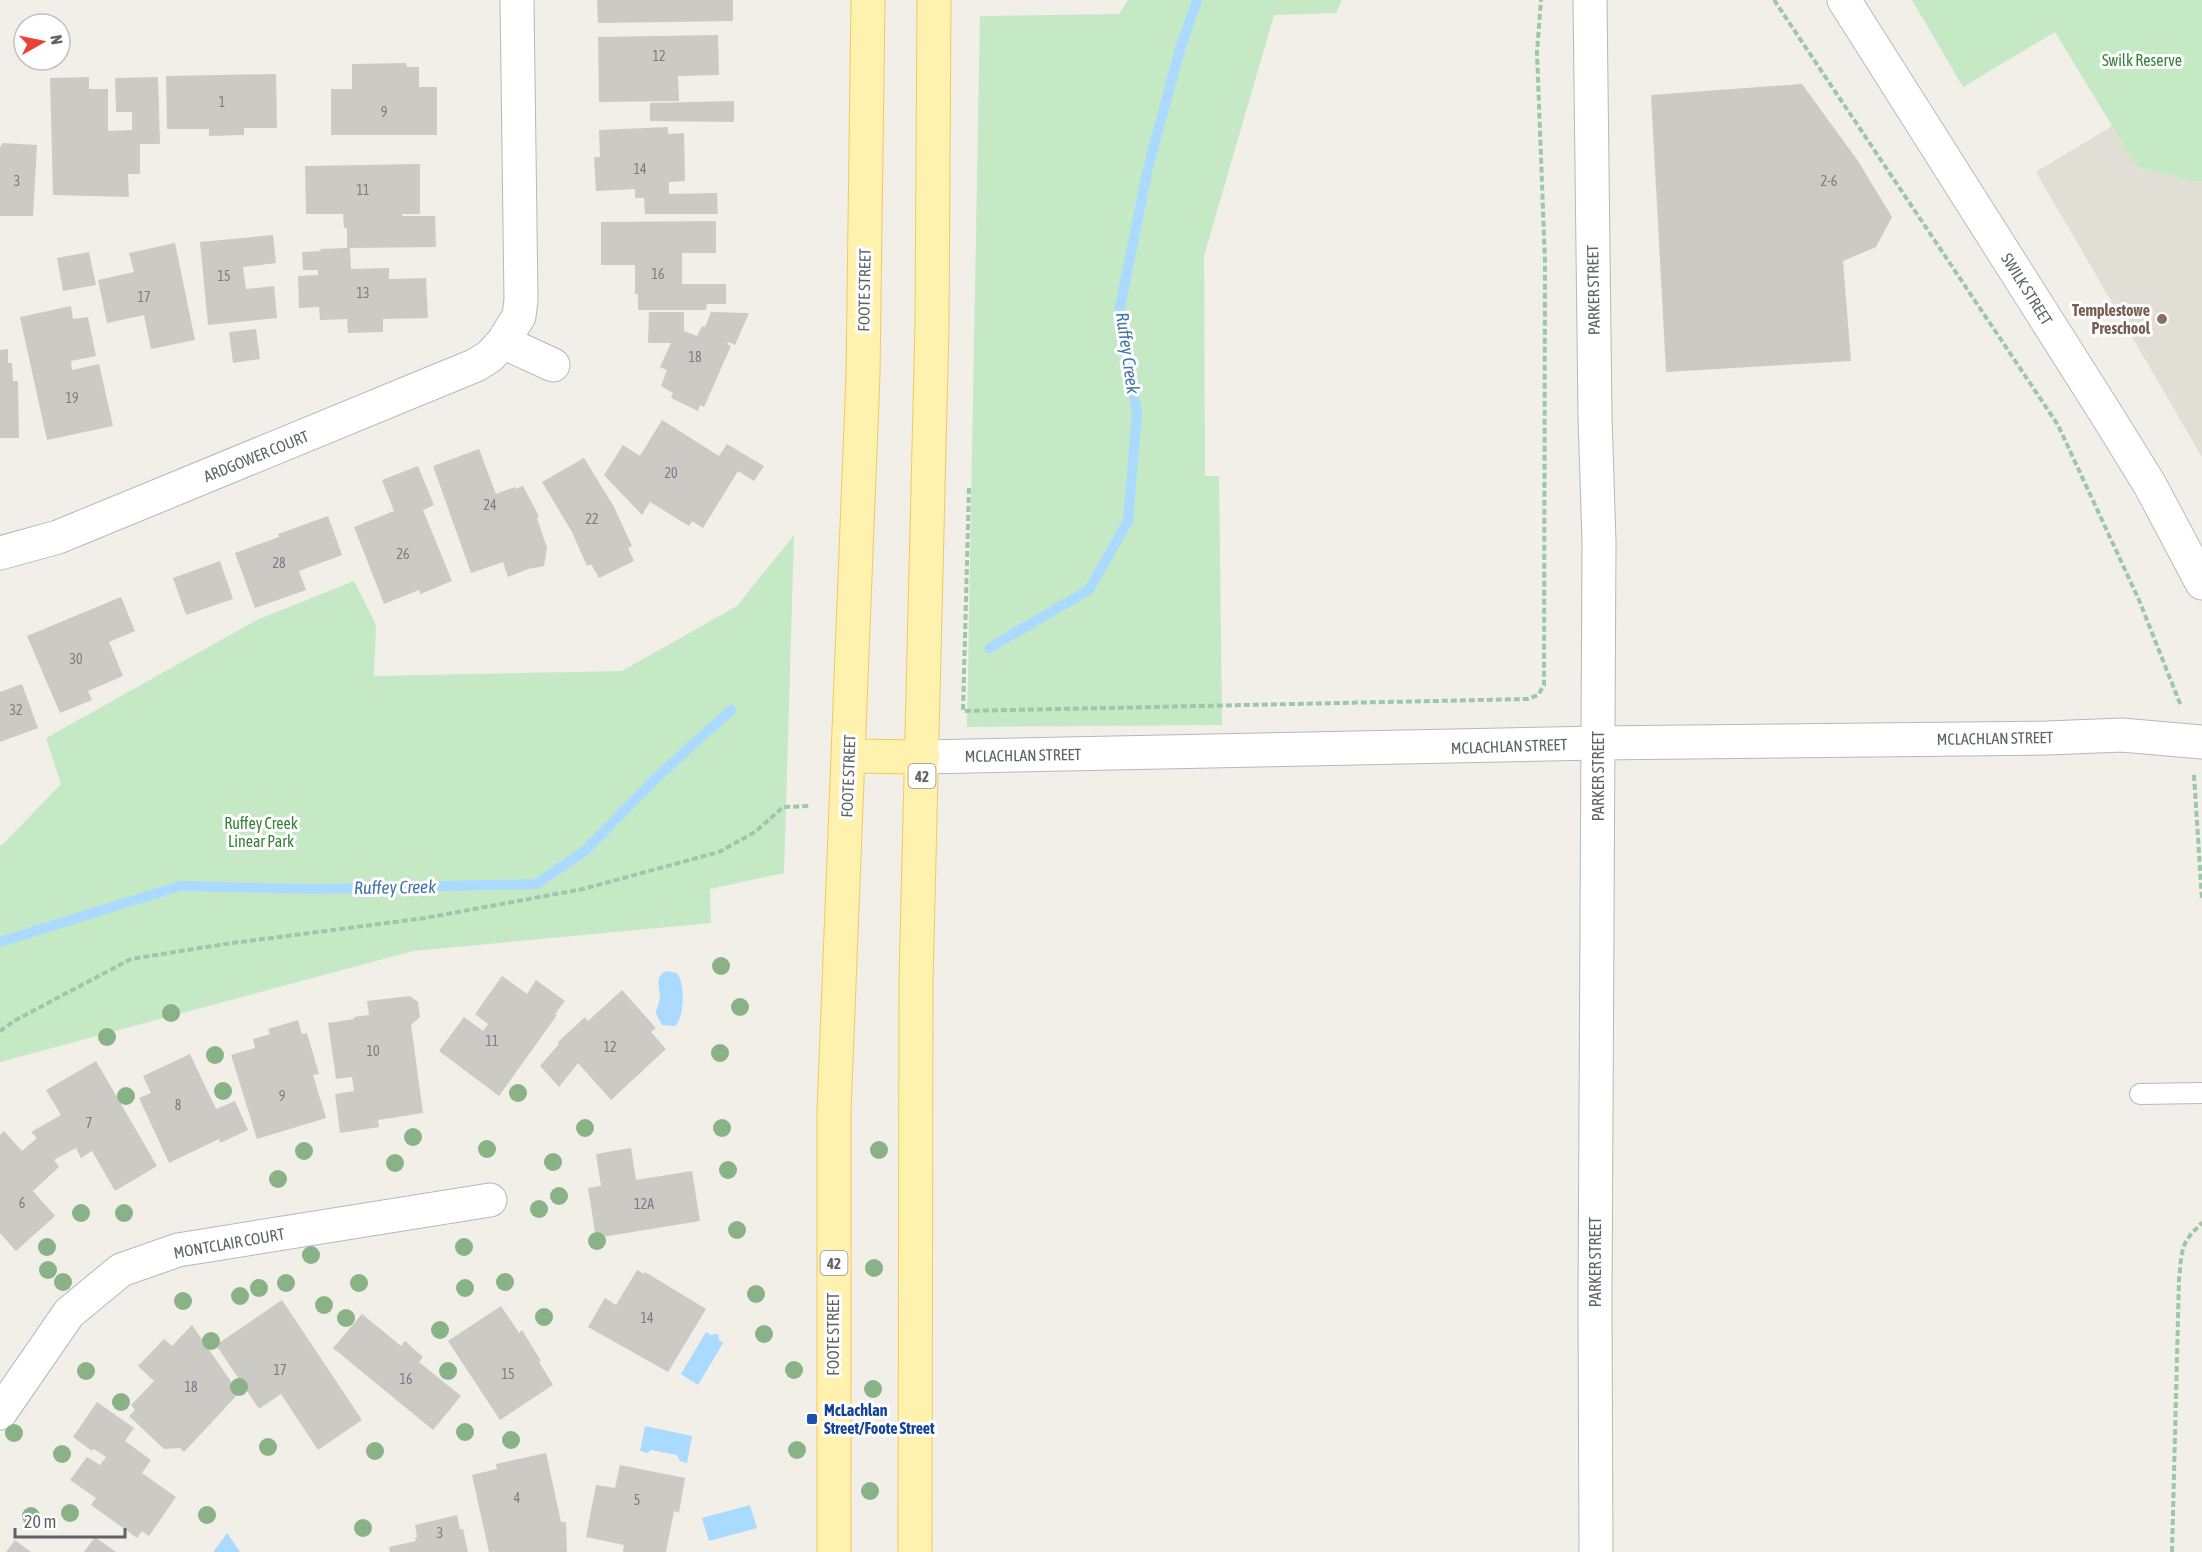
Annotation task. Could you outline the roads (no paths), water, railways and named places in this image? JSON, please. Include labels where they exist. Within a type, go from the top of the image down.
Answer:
[{"type":"main road","name":"FOOTE STREET","points":[[834,1552],[834,1112],[863,374],[868,0]]},
{"type":"main road","name":"42","points":[[915,1552],[916,981],[932,337],[934,0]]},
{"type":"main road","points":[[849,756],[923,757]]},
{"type":"street","name":"ARDGOWER COURT","points":[[0,553],[58,537],[476,365],[490,356],[503,342],[519,316],[517,0]]},
{"type":"street","name":"PARKER STREET","points":[[1590,0],[1594,381],[1599,542],[1596,1552]]},
{"type":"street","name":"SWILK STREET","points":[[1844,0],[2120,436],[2150,485],[2202,583]]},
{"type":"street","points":[[503,342],[553,365]]},
{"type":"street","name":"MCLACHLAN STREET","points":[[923,757],[2122,735],[2196,742]]},
{"type":"street","name":"MONTCLAIR COURT","points":[[0,1413],[69,1313],[121,1270],[178,1250],[490,1200]]},
{"type":"lane","points":[[2140,1094],[2202,1093]]},
{"type":"water","points":[[666,971],[677,973],[681,984],[683,1000],[681,1015],[675,1026],[662,1025],[656,1014],[660,999],[658,983],[662,973]]},
{"type":"water","points":[[706,1332],[711,1335],[718,1334],[719,1340],[723,1343],[698,1385],[681,1374]]},
{"type":"water","points":[[645,1426],[692,1436],[687,1463],[680,1461],[677,1455],[651,1450],[647,1453],[640,1451]]},
{"type":"water","points":[[750,1505],[757,1528],[709,1541],[702,1518]]},
{"type":"water","points":[[227,1533],[240,1552],[214,1552],[214,1551]]},
{"type":"waterway","name":"Ruffey Creek","points":[[989,648],[1089,590],[1128,521],[1137,414],[1120,307],[1148,168],[1180,49],[1197,0]]},
{"type":"waterway","name":"Ruffey Creek","points":[[0,942],[180,886],[315,889],[536,884],[585,851],[653,781],[731,710]]},
{"type":"place","name":"Templestowe Preschool","points":[[2162,319]]},
{"type":"place","name":"McLachlan Street/Foote Street","points":[[812,1419]]},
{"type":"park label","name":"Swilk Reserve","points":[[2142,60]]},
{"type":"park label","name":"Ruffey Creek Linear Park","points":[[261,832]]}]
